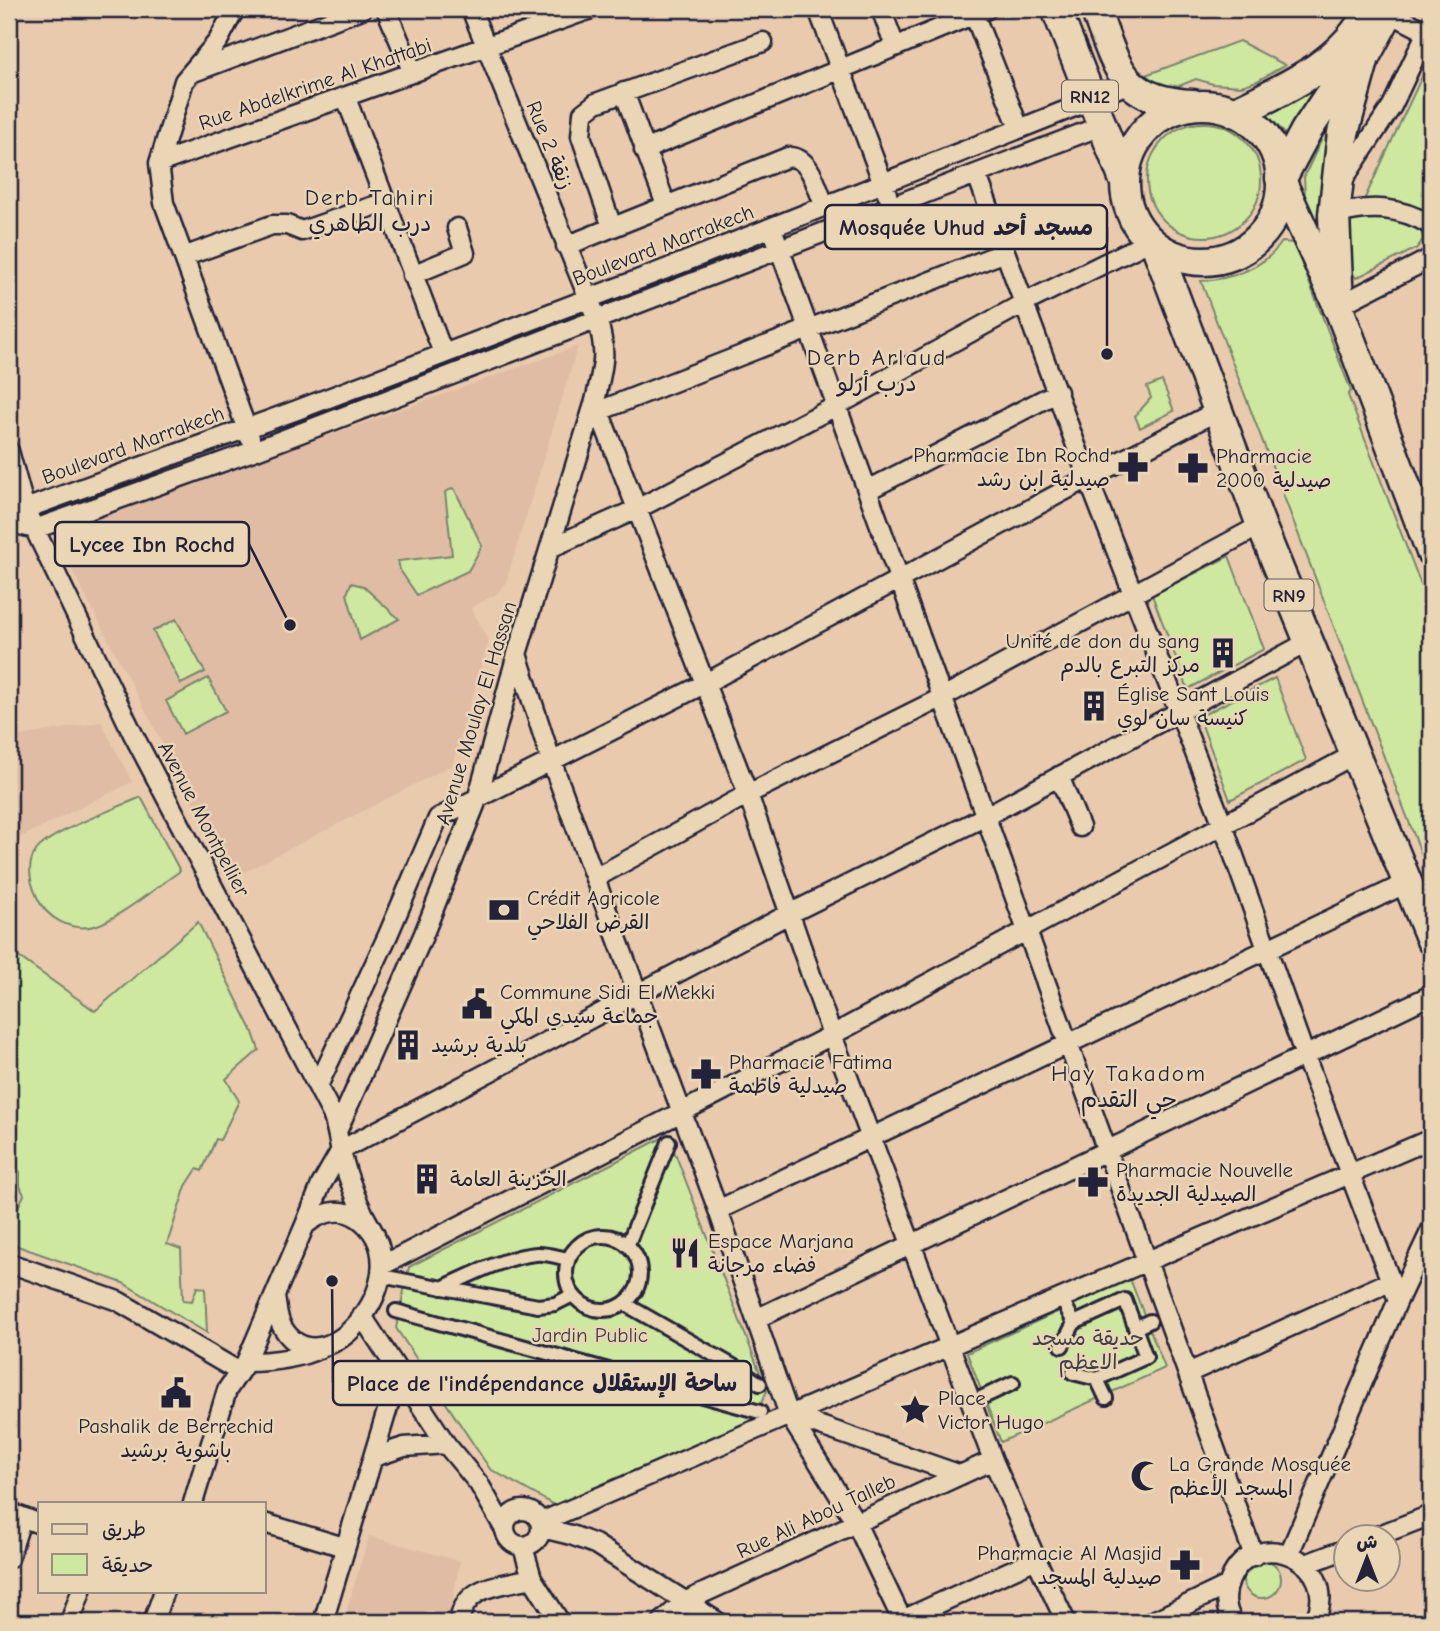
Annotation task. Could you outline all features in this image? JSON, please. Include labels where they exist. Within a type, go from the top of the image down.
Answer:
[{"type":"highway","points":[[1338,306],[1335,204],[1343,133],[1364,57],[1383,10]]},
{"type":"highway","points":[[1236,112],[1296,83],[1347,44],[1383,10]]},
{"type":"highway","points":[[1282,179],[1306,131],[1328,98],[1364,57]]},
{"type":"main road","name":"RN12","points":[[1056,9],[1125,183]]},
{"type":"main road","name":"RN12","points":[[1095,9],[1120,72],[1128,83],[1139,92],[1167,101],[1205,105]]},
{"type":"main road","name":"RN9","points":[[1431,552],[1338,306],[1282,179],[1278,160],[1268,139],[1252,122],[1236,112],[1205,105],[1175,110],[1149,127],[1131,152],[1125,183],[1127,201],[1133,219],[1153,243],[1261,525],[1431,940]]},
{"type":"main road","points":[[1153,243],[1178,257],[1202,261],[1220,259],[1242,250],[1261,235],[1272,220],[1280,198],[1282,179]]},
{"type":"street","points":[[235,9],[218,41],[188,74],[180,90],[159,163],[164,203],[186,256],[245,428],[256,450]]},
{"type":"street","points":[[188,74],[362,9]]},
{"type":"street","points":[[386,9],[413,73]]},
{"type":"street","name":"Rue 2 زنقة","points":[[471,9],[588,298]]},
{"type":"street","name":"Rue Abdelkrime Al Khattabi","points":[[159,163],[591,9]]},
{"type":"street","points":[[818,9],[892,207]]},
{"type":"street","points":[[880,9],[895,46]]},
{"type":"street","points":[[1383,10],[1429,27],[1392,106],[1335,204],[1356,209],[1387,208],[1417,217],[1431,225]]},
{"type":"street","points":[[644,150],[980,12],[1019,128]]},
{"type":"street","points":[[612,227],[581,136],[581,120],[588,108],[624,92],[763,42]]},
{"type":"street","name":"Boulevard Marrakech","points":[[9,522],[35,529],[256,450],[976,175],[1096,113],[1128,83]]},
{"type":"street","points":[[624,92],[666,205]]},
{"type":"street","points":[[346,98],[443,353]]},
{"type":"street","name":"Boulevard Marrakech","points":[[9,522],[24,509],[772,228],[1019,128],[1096,113]]},
{"type":"street","points":[[566,246],[775,161],[792,157],[805,163],[825,206]]},
{"type":"street","points":[[976,175],[1088,478],[1223,825],[1305,1056],[1398,1300]]},
{"type":"street","points":[[186,256],[272,225],[309,230],[385,202]]},
{"type":"street","points":[[412,275],[465,253],[457,228]]},
{"type":"street","points":[[772,228],[1254,1556]]},
{"type":"street","points":[[550,548],[637,509],[838,405],[1024,303],[1153,243]]},
{"type":"street","points":[[1006,252],[597,406],[748,794],[832,1035],[993,1460],[1066,1622]]},
{"type":"street","points":[[1338,306],[1431,258]]},
{"type":"street","name":"Avenue Moulay El Hassan","points":[[338,1129],[423,936],[477,800],[517,654],[597,406],[604,361],[604,340],[588,298]]},
{"type":"street","points":[[868,490],[1058,392]]},
{"type":"street","points":[[318,1086],[388,935],[434,824],[444,814],[477,800],[704,684],[1219,410]]},
{"type":"street","name":"Avenue Montpellier","points":[[9,451],[24,509],[133,734],[318,1086],[338,1129],[341,1150],[358,1201],[375,1235]]},
{"type":"street","points":[[595,878],[748,794],[943,697],[1261,525]]},
{"type":"street","points":[[195,1502],[227,1390],[242,1366],[275,1297],[321,1185],[341,1150],[789,914],[986,816],[1308,642]]},
{"type":"street","points":[[517,654],[551,760],[718,1210],[789,1415],[855,1521],[901,1622],[1036,1559]]},
{"type":"street","points":[[382,1270],[681,1111],[832,1035],[1355,754]]},
{"type":"street","points":[[1059,776],[1080,827]]},
{"type":"street","points":[[718,1210],[1409,881]]},
{"type":"street","points":[[757,1319],[1431,996]]},
{"type":"street","points":[[541,1525],[789,1415],[1431,1139]]},
{"type":"street","points":[[628,1244],[669,1142]]},
{"type":"street","points":[[9,1264],[118,1301],[242,1366],[297,1356],[334,1344],[344,1337],[371,1302],[382,1270],[381,1248],[375,1235],[352,1214],[319,1214],[305,1225]]},
{"type":"street","points":[[1289,1554],[1398,1300],[1431,1230]]},
{"type":"street","points":[[594,1236],[612,1236],[628,1244],[635,1252],[641,1268],[638,1289],[625,1304],[597,1310],[588,1307],[573,1295],[566,1278],[568,1259],[579,1244],[594,1236]]},
{"type":"street","points":[[442,1288],[477,1272],[530,1255],[543,1254],[568,1259]]},
{"type":"street","points":[[382,1270],[442,1288],[537,1306],[555,1304],[573,1295]]},
{"type":"street","points":[[1188,1373],[1391,1281]]},
{"type":"street","points":[[275,1297],[279,1318],[291,1337],[300,1343],[323,1347]]},
{"type":"street","points":[[1062,1346],[1074,1324],[1125,1300],[1146,1357],[1097,1379],[1073,1373]]},
{"type":"street","points":[[625,1304],[724,1360],[760,1384]]},
{"type":"street","points":[[1065,1305],[1074,1324]]},
{"type":"street","points":[[396,1311],[760,1412]]},
{"type":"street","points":[[362,1316],[446,1444],[479,1483],[509,1540],[523,1547],[532,1578],[560,1622]]},
{"type":"street","points":[[1135,1328],[1150,1321]]},
{"type":"street","points":[[323,1622],[399,1371]]},
{"type":"street","points":[[1097,1379],[1106,1398]]},
{"type":"street","points":[[981,1398],[1013,1384]]},
{"type":"street","points":[[789,1415],[961,1475]]},
{"type":"street","points":[[374,1457],[404,1447],[446,1444]]},
{"type":"street","name":"Rue Ali Abou Talleb","points":[[662,1622],[684,1602],[855,1521],[993,1460]]},
{"type":"street","points":[[479,1483],[520,1510],[533,1512],[541,1525],[594,1544],[718,1622]]},
{"type":"street","points":[[505,1528],[509,1516],[520,1510]]},
{"type":"street","points":[[9,1558],[16,1515],[38,1523]]},
{"type":"street","points":[[1402,1526],[1431,1515]]},
{"type":"street","points":[[266,1524],[344,1547]]},
{"type":"street","points":[[523,1547],[537,1541],[541,1525]]},
{"type":"street","points":[[1233,1622],[1226,1605],[1228,1585],[1241,1563],[1271,1551],[1289,1554],[1306,1564],[1317,1579],[1320,1606],[1314,1622]]},
{"type":"street","points":[[1306,1564],[1332,1554]]},
{"type":"street","points":[[459,1622],[461,1608],[477,1591],[532,1578]]},
{"type":"street","points":[[1151,1622],[1228,1585]]},
{"type":"street","points":[[70,1622],[80,1592]]},
{"type":"street","points":[[153,1622],[164,1592]]},
{"type":"shaded area","points":[[578,346],[506,582],[498,593],[471,608],[489,641],[452,765],[233,878],[53,534]]},
{"type":"shaded area","points":[[101,722],[132,782],[9,843],[9,738]]},
{"type":"shaded area","points":[[369,1536],[460,1561],[448,1622],[343,1622]]},
{"type":"green space","points":[[1239,41],[1285,65],[1257,81],[1241,86],[1213,84],[1196,79],[1179,86],[1155,85],[1140,77]]},
{"type":"green space","points":[[1425,70],[1431,73],[1431,216],[1399,202],[1364,200]]},
{"type":"green space","points":[[1324,82],[1305,103],[1286,135],[1263,110]]},
{"type":"green space","points":[[1333,115],[1320,234],[1305,196],[1304,177]]},
{"type":"green space","points":[[1204,123],[1226,128],[1244,140],[1256,158],[1261,180],[1256,202],[1244,220],[1226,232],[1204,237],[1182,232],[1164,220],[1152,202],[1147,180],[1152,158],[1164,140],[1182,128]]},
{"type":"green space","points":[[1372,217],[1409,225],[1421,231],[1423,239],[1417,248],[1356,278],[1351,271],[1349,227],[1352,221]]},
{"type":"green space","points":[[1282,242],[1294,243],[1351,391],[1348,395],[1431,611],[1431,879],[1201,281],[1236,275],[1257,265]]},
{"type":"green space","points":[[1162,381],[1174,411],[1140,428],[1135,416],[1151,398],[1147,387]]},
{"type":"green space","points":[[454,488],[482,546],[468,571],[417,595],[400,570],[398,561],[452,555],[445,492]]},
{"type":"green space","points":[[1229,556],[1264,649],[1188,689],[1152,595]]},
{"type":"green space","points":[[351,583],[363,586],[399,619],[360,640],[347,594]]},
{"type":"green space","points":[[176,619],[205,672],[181,684],[153,631]]},
{"type":"green space","points":[[208,678],[226,711],[183,734],[166,701]]},
{"type":"green space","points":[[1275,678],[1306,760],[1230,800],[1199,717]]},
{"type":"green space","points":[[141,797],[180,871],[102,923],[77,927],[60,922],[41,905],[32,885],[30,868],[36,851],[69,828]]},
{"type":"green space","points":[[198,922],[252,1030],[259,1050],[226,1079],[239,1101],[220,1140],[216,1139],[202,1171],[197,1169],[186,1186],[167,1244],[181,1249],[183,1300],[192,1301],[197,1287],[205,1288],[207,1333],[123,1283],[9,1243],[9,1226],[24,1195],[20,1186],[20,1172],[9,1154],[9,950],[95,1011]]},
{"type":"green space","name":"Jardin Public","points":[[668,1135],[767,1391],[753,1420],[556,1506],[490,1469],[396,1328],[409,1267]]},
{"type":"green space","name":"حديقة مسجد الاعظم","points":[[1130,1279],[1165,1368],[1001,1442],[967,1353]]},
{"type":"green space","points":[[1262,1560],[1275,1566],[1281,1579],[1275,1592],[1262,1598],[1249,1592],[1243,1579],[1249,1566]]},
{"type":"place","name":"Mosquée Uhud مسجد أحد","points":[[1107,354]]},
{"type":"place","name":"Pharmacie Ibn Rochd صيدلية ابن رشد","points":[[1133,467]]},
{"type":"place","name":"Pharmacie 2000 صيدلية","points":[[1193,468]]},
{"type":"place","name":"Lycee Ibn Rochd","points":[[290,625]]},
{"type":"place","name":"Unité de don du sang مركز التبرع بالدم","points":[[1223,653]]},
{"type":"place","name":"Église Sant Louis كنيسة سان لوي","points":[[1094,706]]},
{"type":"place","name":"Crédit Agricole القرض الفلاحي","points":[[504,910]]},
{"type":"place","name":"Commune Sidi El Mekki جماعة سيدي المكي","points":[[477,1004]]},
{"type":"place","name":"بلدية برشيد","points":[[408,1045]]},
{"type":"place","name":"Pharmacie Fatima صيدلية فاطمة","points":[[706,1074]]},
{"type":"place","name":"الخزينة العامة","points":[[427,1179]]},
{"type":"place","name":"Pharmacie Nouvelle الصيدلية الجديدة","points":[[1093,1182]]},
{"type":"place","name":"Espace Marjana فضاء مرجانة","points":[[685,1253]]},
{"type":"place","name":"Place de l'indépendance ساحة الإستقلال","points":[[332,1281]]},
{"type":"place","name":"Pashalik de Berrechid باشوية برشيد","points":[[176,1393]]},
{"type":"place","name":"Place Victor Hugo","points":[[915,1410]]},
{"type":"place","name":"La Grande Mosquée المسجد الأعظم","points":[[1146,1476]]},
{"type":"place","name":"Pharmacie Al Masjid صيدلية المسجد","points":[[1185,1565]]},
{"type":"district","name":"Derb Tahiri درب الطاهري","points":[[370,210]]},
{"type":"district","name":"Derb Arlaud درب أرلو","points":[[877,370]]},
{"type":"district","name":"Hay Takadom حي التقدم","points":[[1129,1086]]}]
